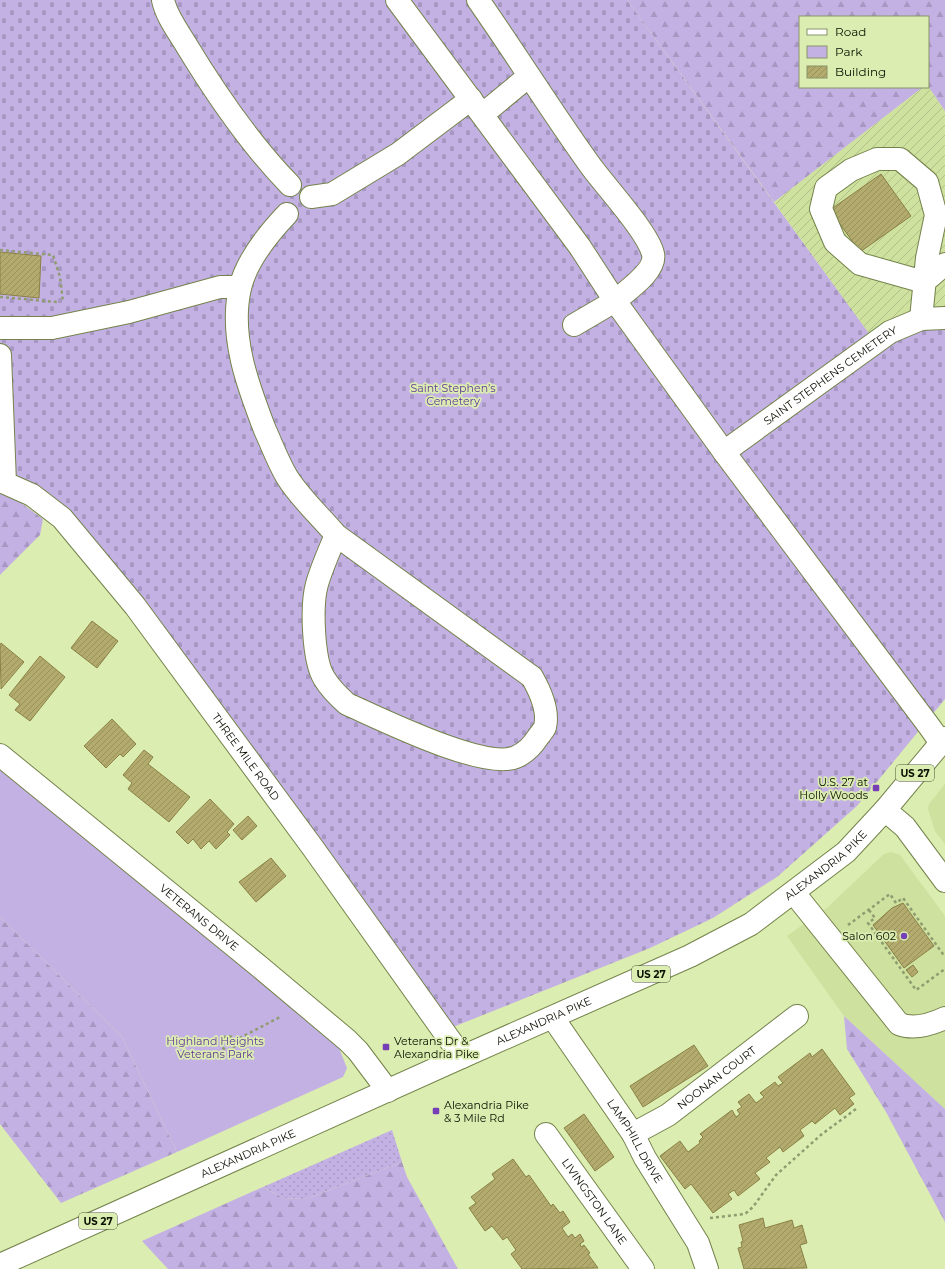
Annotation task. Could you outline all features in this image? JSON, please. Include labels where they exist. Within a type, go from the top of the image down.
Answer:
[{"type":"street","points":[[163,0],[176,28],[205,75],[264,155],[290,185]]},
{"type":"street","points":[[397,0],[580,247],[615,301],[724,452],[929,726],[943,740]]},
{"type":"street","points":[[478,0],[509,43],[529,76],[589,163],[639,229],[654,255],[651,269],[615,301],[574,326]]},
{"type":"street","points":[[311,197],[332,194],[529,76]]},
{"type":"street","points":[[921,319],[927,258],[936,215],[927,182],[900,159],[877,159],[851,170],[826,188],[821,208],[835,242],[860,264],[924,282]]},
{"type":"street","points":[[290,185],[299,185],[307,189],[311,197],[310,206],[305,213],[296,216],[288,214],[281,208],[280,199],[283,190],[290,185]]},
{"type":"street","points":[[288,214],[265,239],[240,287],[238,333],[242,360],[252,396],[274,452],[286,476],[298,493],[336,535],[532,677],[540,691],[544,710],[545,727],[534,744],[515,757],[497,759],[470,754],[347,704],[334,692],[324,677],[317,658],[314,624],[317,585],[336,535]]},
{"type":"street","points":[[924,282],[945,264]]},
{"type":"street","points":[[0,328],[52,328],[129,312],[220,287],[240,287]]},
{"type":"street","name":"SAINT STEPHENS CEMETERY","points":[[724,452],[890,332],[921,319],[945,318]]},
{"type":"street","name":"THREE MILE ROAD","points":[[0,355],[5,484],[32,495],[62,518],[135,606],[313,848],[462,1057]]},
{"type":"street","name":"ALEXANDRIA PIKE","points":[[0,1265],[697,953],[751,924],[794,893],[846,852],[885,810],[943,740]]},
{"type":"street","name":"VETERANS DRIVE","points":[[0,755],[260,967],[358,1051],[388,1091]]},
{"type":"street","points":[[885,810],[905,827],[945,880]]},
{"type":"street","points":[[794,893],[899,1024],[915,1027],[931,1025],[945,1018]]},
{"type":"street","name":"NOONAN COURT","points":[[633,1134],[668,1114],[797,1016]]},
{"type":"street","name":"LAMPHILL DRIVE","points":[[553,1018],[633,1134],[645,1158],[698,1243],[704,1266]]},
{"type":"street","name":"LIVINGSTON LANE","points":[[546,1134],[643,1269]]},
{"type":"path","points":[[0,250],[53,255],[60,277],[64,303]]},
{"type":"path","points":[[945,957],[903,898],[896,903],[890,894],[869,910],[875,918],[868,923],[916,990],[945,969]]},
{"type":"path","points":[[234,1041],[304,1005]]},
{"type":"path","points":[[226,1036],[233,1038],[234,1041],[233,1048],[230,1050],[223,1048],[221,1045],[223,1038],[226,1036]]},
{"type":"path","points":[[705,1220],[710,1218],[745,1214],[753,1207],[776,1175],[822,1134],[856,1109]]},
{"type":"shaded area","points":[[929,87],[945,111],[945,327],[878,347],[774,202],[922,88]]},
{"type":"shaded area","points":[[945,784],[945,844],[935,831],[928,809],[929,804]]},
{"type":"shaded area","points":[[891,852],[900,855],[945,916],[945,1109],[844,1016],[787,936],[828,907],[884,854]]},
{"type":"green space","name":"Saint Stephen’s Cemetery","points":[[0,0],[627,0],[878,346],[928,324],[945,327],[945,699],[857,806],[777,877],[713,918],[650,948],[453,1027],[133,586],[0,473]]},
{"type":"green space","points":[[627,0],[945,0],[945,111],[929,87],[929,16],[799,16],[799,88],[922,88],[774,202]]},
{"type":"green space","points":[[0,493],[20,502],[43,519],[40,535],[0,575]]},
{"type":"green space","name":"Highland Heights Veterans Park","points":[[0,764],[339,1048],[347,1068],[343,1077],[177,1152],[122,1037],[0,917]]},
{"type":"green space","points":[[0,917],[122,1037],[177,1152],[61,1203],[0,1124]]},
{"type":"green space","points":[[844,1016],[945,1109],[945,1222],[886,1112],[847,1049]]},
{"type":"green space","points":[[392,1130],[402,1162],[306,1199],[283,1198],[263,1187]]},
{"type":"green space","points":[[402,1162],[407,1177],[458,1269],[168,1269],[142,1241],[263,1187],[283,1198],[306,1199]]},
{"type":"building","points":[[881,174],[911,216],[860,252],[830,210]]},
{"type":"building","points":[[0,252],[41,256],[39,298],[0,294]]},
{"type":"building","points":[[92,621],[118,641],[97,668],[71,648]]},
{"type":"building","points":[[1,643],[24,662],[1,689],[0,645]]},
{"type":"building","points":[[40,656],[65,677],[30,721],[15,710],[20,704],[9,695]]},
{"type":"building","points":[[112,719],[136,744],[123,757],[120,754],[106,768],[84,746]]},
{"type":"building","points":[[144,750],[153,757],[148,764],[190,797],[169,822],[128,789],[132,783],[123,775]]},
{"type":"building","points":[[210,799],[234,824],[227,832],[230,835],[216,849],[209,841],[201,849],[193,839],[188,844],[176,832]]},
{"type":"building","points":[[248,816],[257,826],[242,840],[233,830]]},
{"type":"building","points":[[271,858],[286,876],[256,902],[239,882]]},
{"type":"building","name":"Salon 602","points":[[903,903],[934,946],[904,968],[873,925],[892,908]]},
{"type":"building","points":[[913,965],[918,972],[912,977],[906,970]]},
{"type":"building","points":[[694,1045],[708,1066],[643,1107],[630,1086]]},
{"type":"building","points":[[822,1049],[855,1094],[849,1098],[854,1104],[840,1115],[835,1108],[815,1124],[812,1121],[800,1130],[804,1136],[783,1152],[780,1147],[766,1158],[770,1162],[755,1173],[760,1179],[738,1196],[734,1190],[728,1194],[732,1199],[713,1213],[691,1184],[685,1189],[660,1156],[680,1141],[688,1152],[700,1143],[699,1141],[703,1137],[700,1134],[732,1110],[736,1117],[740,1114],[737,1110],[742,1107],[738,1102],[749,1094],[756,1103],[764,1097],[760,1093],[775,1082],[778,1086],[783,1083],[778,1077],[810,1053],[812,1057]]},
{"type":"building","points":[[584,1114],[614,1157],[595,1171],[564,1128]]},
{"type":"building","points":[[513,1159],[526,1177],[529,1175],[551,1206],[553,1204],[560,1213],[563,1211],[570,1222],[562,1228],[568,1237],[572,1234],[575,1238],[580,1234],[584,1241],[580,1244],[581,1247],[584,1245],[590,1253],[588,1254],[598,1268],[522,1269],[511,1254],[516,1250],[507,1237],[503,1240],[492,1226],[485,1231],[469,1208],[476,1203],[471,1197],[495,1179],[492,1174]]},
{"type":"building","points":[[763,1218],[765,1228],[792,1220],[794,1228],[802,1225],[807,1243],[800,1245],[807,1268],[744,1269],[738,1248],[742,1247],[741,1242],[743,1241],[739,1225]]},
{"type":"place","name":"U.S. 27 at Holly Woods","points":[[876,788]]},
{"type":"place","name":"Salon 602","points":[[904,936]]},
{"type":"place","name":"Veterans Dr & Alexandria Pike","points":[[386,1047]]},
{"type":"place","name":"Alexandria Pike & 3 Mile Rd","points":[[436,1111]]}]
